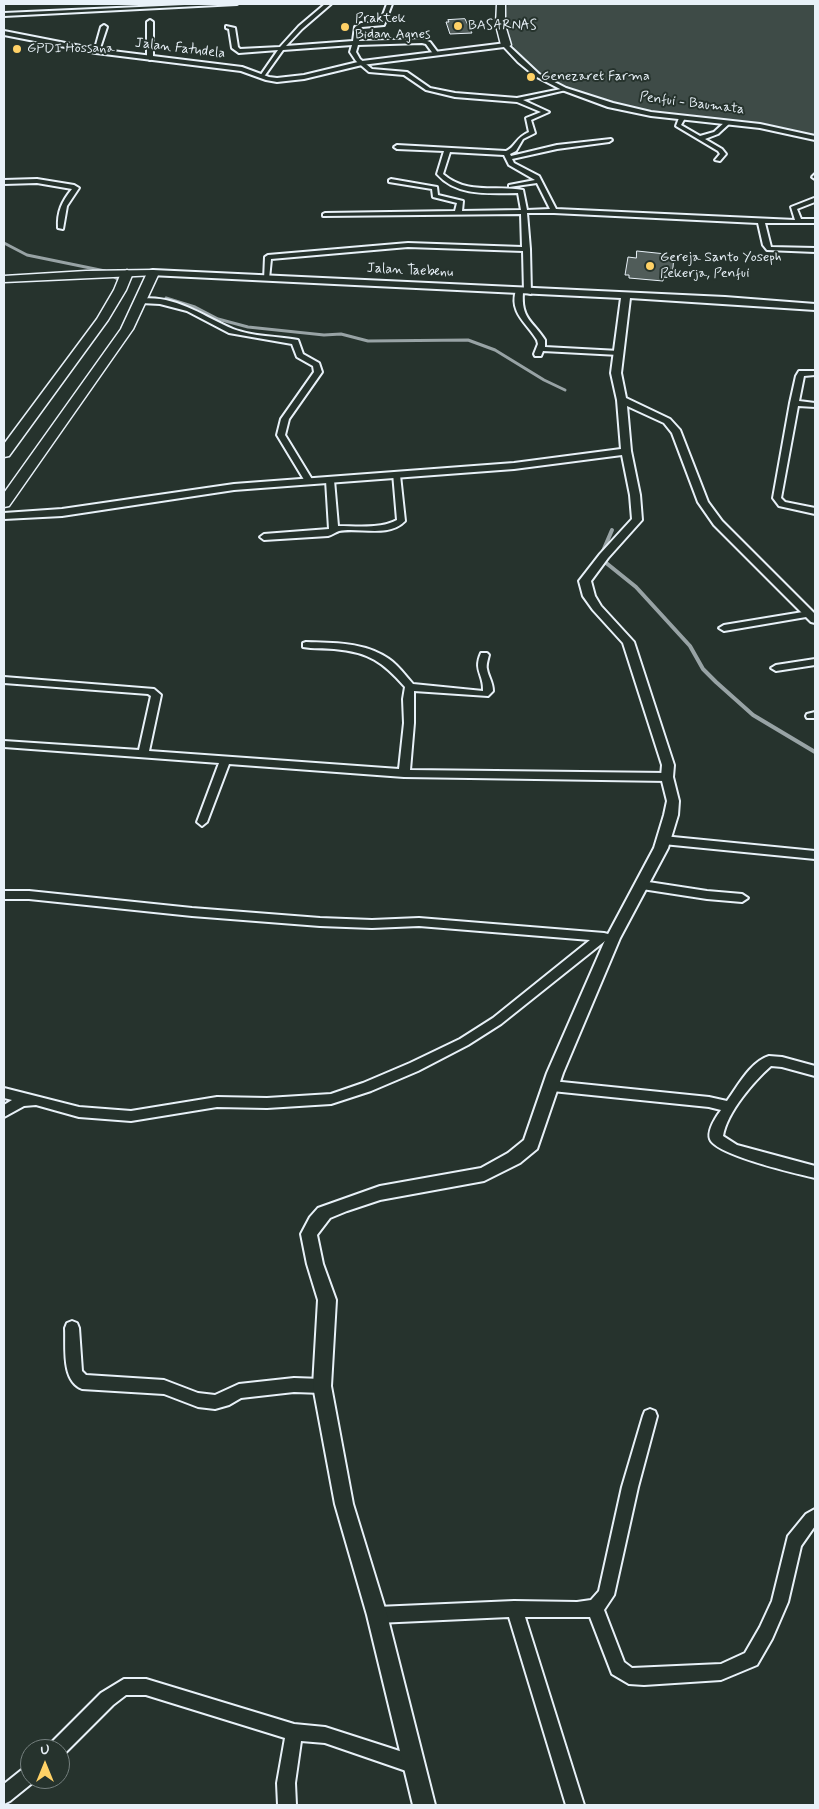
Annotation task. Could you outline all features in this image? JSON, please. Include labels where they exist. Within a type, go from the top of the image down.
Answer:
[{"type":"highway","points":[[501,4],[501,33],[506,45]]},
{"type":"highway","points":[[4,453],[102,320],[120,290],[121,273]]},
{"type":"highway","points":[[4,503],[127,329],[153,273]]},
{"type":"main road","name":"Jalan Taebenu","points":[[4,279],[86,274],[153,273]]},
{"type":"street","points":[[4,15],[123,6],[234,4]]},
{"type":"street","points":[[328,4],[304,24],[285,47],[271,60],[263,76],[272,80],[287,79],[362,63],[506,45]]},
{"type":"street","points":[[390,4],[382,24],[358,26],[353,52],[355,57],[368,69],[375,72],[405,73],[428,89],[476,98],[517,100],[564,89]]},
{"type":"street","points":[[150,22],[150,58]]},
{"type":"street","points":[[96,51],[104,27]]},
{"type":"street","points":[[228,27],[232,28],[232,40],[237,50],[424,41],[428,43],[436,54]]},
{"type":"street","name":"Jalan Fatudela","points":[[4,33],[96,51],[242,69],[263,76]]},
{"type":"street","name":"Penfui - Baumata","points":[[506,45],[529,68],[564,89],[630,110],[682,118],[760,126],[815,138]]},
{"type":"street","points":[[508,156],[521,138],[531,134],[528,119],[546,112],[517,100]]},
{"type":"street","points":[[682,118],[678,125],[684,131],[720,150],[723,154],[718,160]]},
{"type":"street","points":[[699,139],[716,133],[728,122]]},
{"type":"street","points":[[397,147],[508,156],[609,140]]},
{"type":"street","points":[[447,150],[440,174],[445,179],[469,189],[521,191],[527,249],[524,292],[517,305],[519,312],[539,336],[542,344],[539,351],[619,353]]},
{"type":"street","points":[[508,156],[511,164],[534,174],[554,211]]},
{"type":"street","points":[[4,182],[37,181],[76,188],[66,199],[61,211],[61,228]]},
{"type":"street","points":[[391,181],[435,188],[435,196],[461,202],[458,212]]},
{"type":"street","points":[[489,190],[539,181]]},
{"type":"street","points":[[798,222],[793,208],[814,200]]},
{"type":"street","points":[[325,216],[361,218],[458,212],[554,211],[760,222],[815,221]]},
{"type":"street","points":[[438,222],[444,213]]},
{"type":"street","points":[[760,222],[766,239],[766,245],[769,249],[815,250]]},
{"type":"street","points":[[266,279],[268,257],[408,245],[527,249]]},
{"type":"street","name":"Jalan Taebenu","points":[[153,273],[815,307]]},
{"type":"street","points":[[424,1805],[377,1615],[344,1504],[322,1386],[327,1300],[315,1264],[309,1234],[324,1213],[380,1193],[484,1174],[514,1158],[531,1144],[555,1073],[608,937],[642,884],[663,840],[674,801],[667,777],[668,765],[657,727],[628,642],[615,629],[589,596],[585,581],[637,520],[635,495],[626,451],[622,400],[616,373],[626,296]]},
{"type":"street","points":[[141,301],[160,302],[189,308],[232,331],[295,342],[300,355],[316,365],[318,372],[280,428],[281,436],[309,481]]},
{"type":"street","points":[[815,373],[802,373],[794,403],[777,498],[782,504],[815,511]]},
{"type":"street","points":[[622,400],[667,422],[677,432],[703,502],[709,512],[742,549],[812,617]]},
{"type":"street","points":[[794,403],[815,405]]},
{"type":"street","points":[[4,516],[101,507],[195,491],[542,463],[626,451]]},
{"type":"street","points":[[264,537],[328,533],[333,531],[334,528],[398,524],[401,521],[396,475]]},
{"type":"street","points":[[330,480],[334,528]]},
{"type":"street","points":[[724,628],[812,617]]},
{"type":"street","points":[[306,645],[364,650],[387,662],[410,687],[485,694],[488,691],[488,684],[487,677],[482,670],[484,654]]},
{"type":"street","points":[[776,668],[815,662]]},
{"type":"street","points":[[4,680],[151,691],[156,695],[155,704],[143,753]]},
{"type":"street","points":[[404,773],[409,723],[408,699],[410,687]]},
{"type":"street","points":[[4,744],[404,773],[667,777]]},
{"type":"street","points":[[202,822],[225,761]]},
{"type":"street","points":[[663,840],[815,855]]},
{"type":"street","points":[[642,884],[707,895],[742,898]]},
{"type":"street","points":[[4,895],[29,895],[192,912],[320,922],[372,924],[419,922],[608,937]]},
{"type":"street","points":[[4,1092],[79,1112],[131,1116],[217,1102],[267,1103],[331,1099],[398,1074],[464,1042],[498,1021],[608,937]]},
{"type":"street","points":[[815,1070],[769,1061],[753,1075],[720,1120],[716,1130],[716,1138],[733,1150],[815,1172]]},
{"type":"street","points":[[552,1086],[709,1102],[730,1107]]},
{"type":"street","points":[[4,1112],[11,1106],[23,1101],[36,1100]]},
{"type":"street","points":[[72,1328],[75,1374],[82,1382],[164,1387],[198,1400],[214,1402],[224,1400],[239,1391],[294,1385],[322,1386]]},
{"type":"street","points":[[377,1615],[514,1609],[577,1610],[594,1608],[606,1595],[630,1487],[650,1416]]},
{"type":"street","points":[[594,1608],[618,1668],[629,1676],[644,1677],[720,1672],[751,1659],[766,1633],[780,1602],[794,1542],[811,1519],[815,1517]]},
{"type":"street","points":[[514,1609],[575,1805]]},
{"type":"street","points":[[67,1739],[96,1709],[124,1687],[146,1686],[294,1732],[325,1735],[415,1765]]},
{"type":"street","points":[[286,1805],[286,1783],[294,1732]]},
{"type":"street","points":[[4,1795],[20,1782]]},
{"type":"shaded area","points":[[508,4],[815,4],[815,136],[756,122],[679,116],[646,111],[619,105],[561,85],[536,70],[517,52],[507,30]]},
{"type":"building","name":"BASARNAS","points":[[465,19],[472,33],[450,34],[446,22],[449,22],[448,20]]},
{"type":"building","name":"Gereja Santo Yoseph Pekerja, Penfui","points":[[637,251],[674,256],[672,278],[663,277],[663,281],[629,278],[629,275],[625,275],[628,257],[636,258]]},
{"type":"waterway","points":[[4,243],[27,255],[105,271],[122,282]]},
{"type":"waterway","points":[[166,298],[195,307],[218,319],[248,327],[324,335],[341,334],[368,341],[468,340],[495,350],[544,380],[565,390]]},
{"type":"waterway","points":[[612,530],[600,558],[636,587],[690,646],[703,669],[716,682],[753,715],[815,752]]},
{"type":"place","name":"BASARNAS","points":[[458,26]]},
{"type":"place","name":"Praktek Bidan Agnes","points":[[345,27]]},
{"type":"place","name":"GPDI Hossana","points":[[17,49]]},
{"type":"place","name":"Genezaret Farma","points":[[531,77]]},
{"type":"place","name":"Gereja Santo Yoseph Pekerja, Penfui","points":[[650,266]]}]
